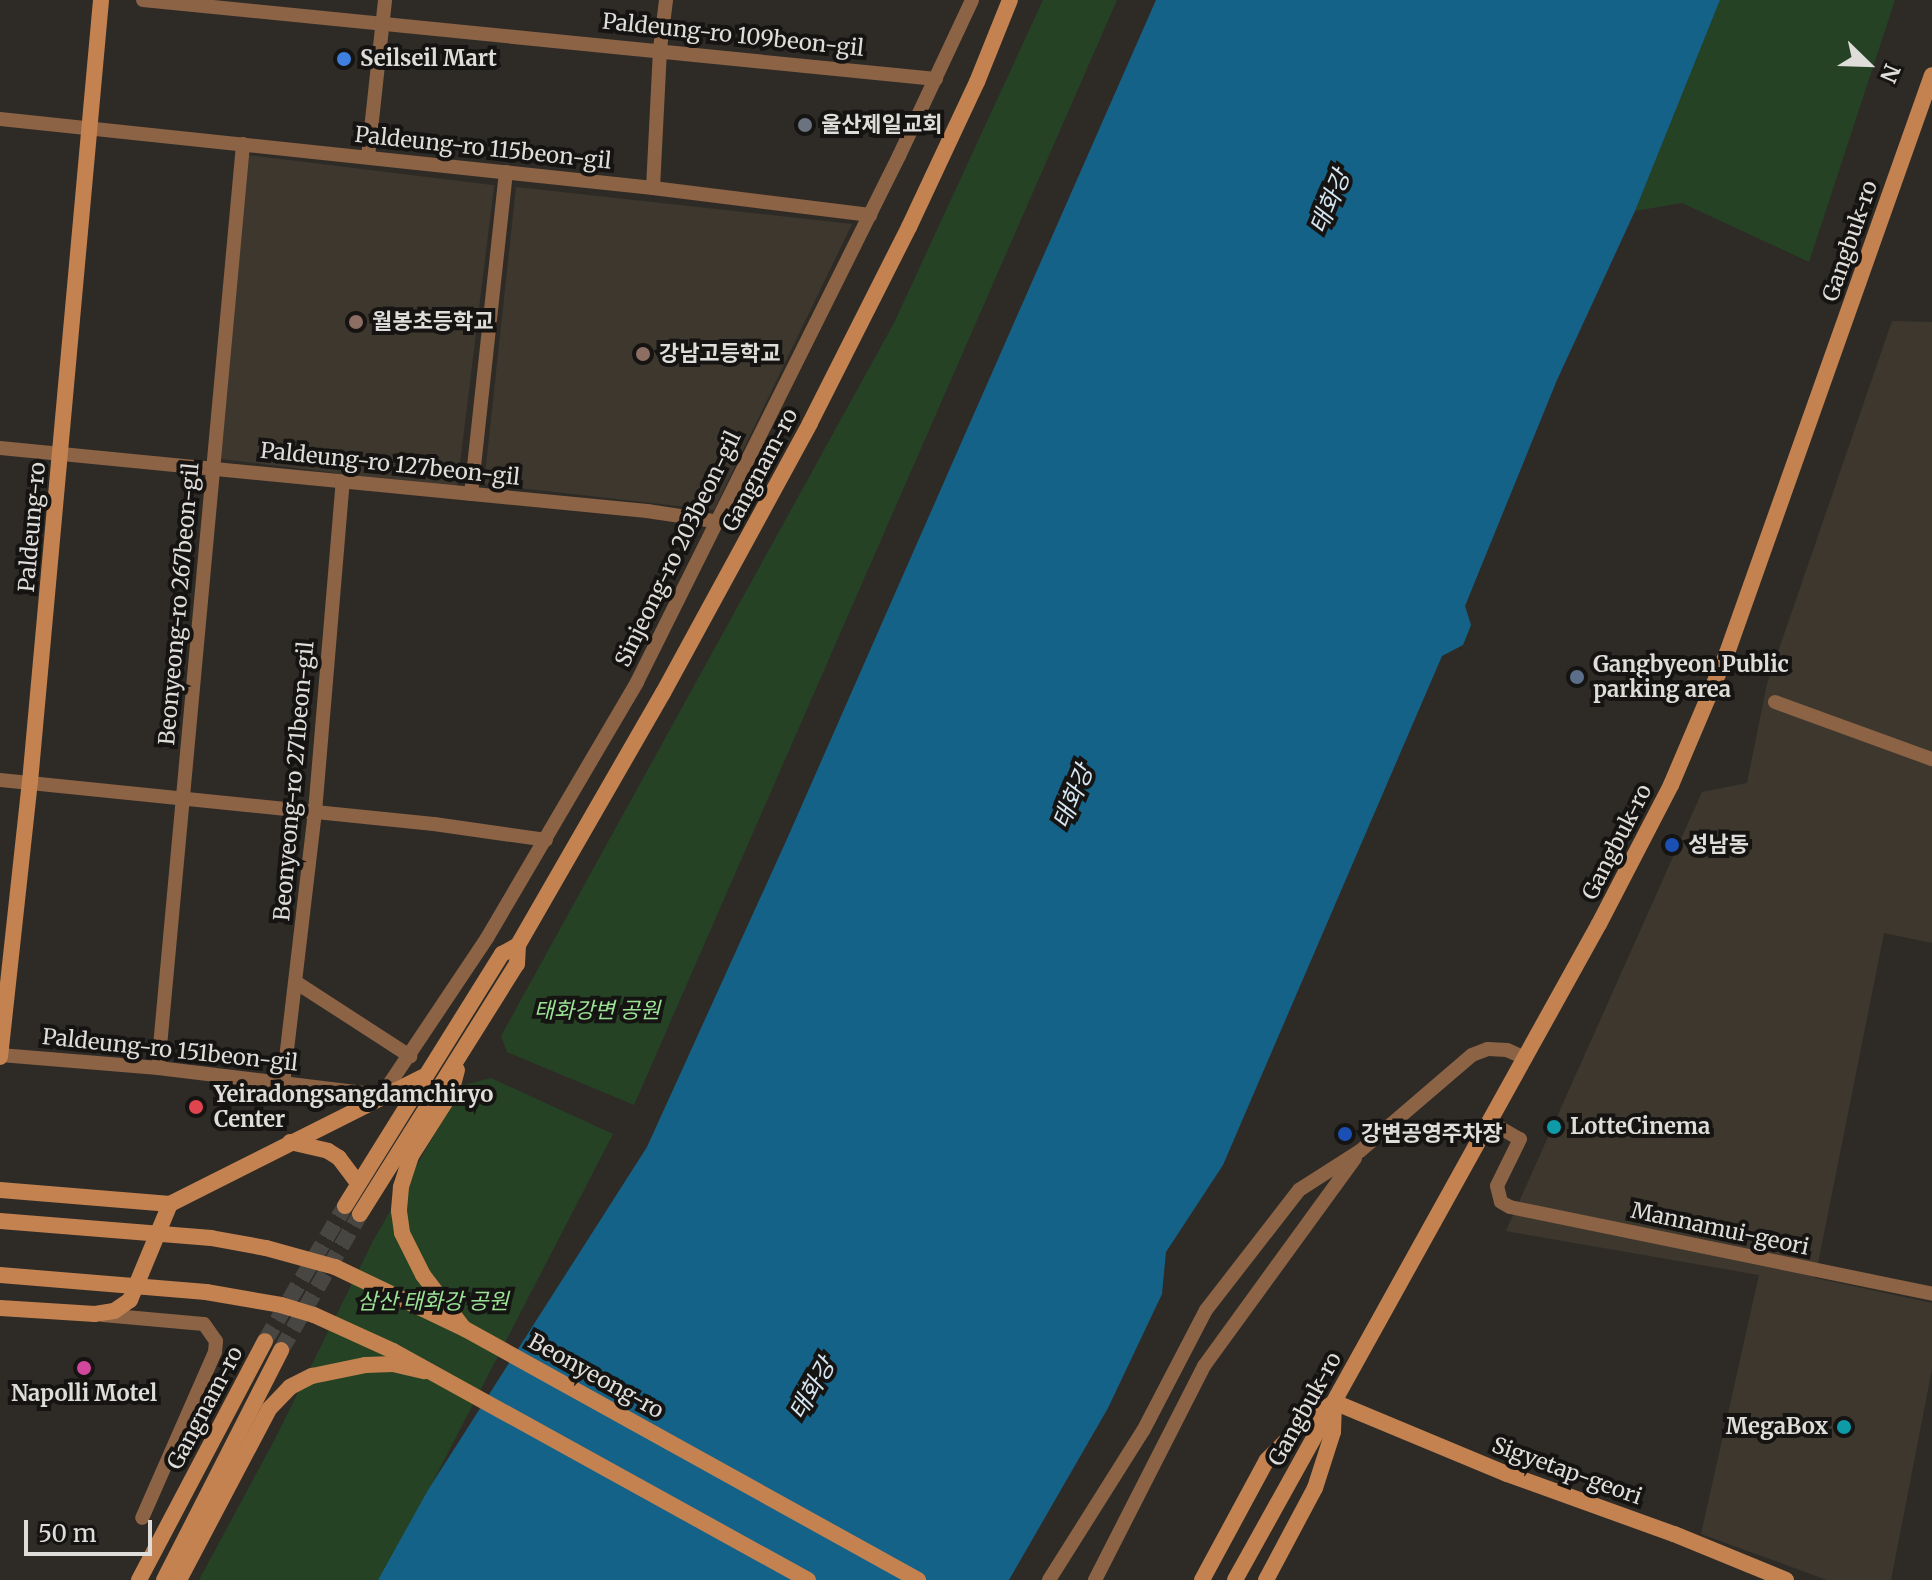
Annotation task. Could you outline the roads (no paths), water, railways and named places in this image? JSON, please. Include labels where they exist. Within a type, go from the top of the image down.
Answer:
[{"type":"main road","name":"Paldeung-ro","points":[[0,1056],[30,782],[101,0]]},
{"type":"main road","name":"Gangnam-ro","points":[[360,1214],[452,1069],[469,1056],[517,964],[518,945],[656,707],[810,423],[909,227],[977,82],[1010,0]]},
{"type":"main road","name":"Gangbuk-ro","points":[[1235,1580],[1638,851],[1701,718],[1932,75]]},
{"type":"main road","name":"Gangnam-ro","points":[[345,1206],[502,954],[518,945]]},
{"type":"main road","points":[[465,1329],[434,1294],[411,1254],[399,1211],[401,1187],[411,1156],[451,1093],[469,1056]]},
{"type":"main road","points":[[0,1190],[170,1204],[382,1095],[423,1077],[452,1069]]},
{"type":"main road","points":[[290,1142],[328,1151],[339,1158],[358,1183]]},
{"type":"main road","points":[[0,1308],[95,1314],[114,1311],[130,1300],[170,1204]]},
{"type":"main road","name":"Beonyeong-ro","points":[[0,1221],[211,1238],[279,1251],[335,1267],[465,1329],[918,1580]]},
{"type":"main road","points":[[0,1275],[206,1292],[281,1305],[340,1326],[437,1375],[808,1580]]},
{"type":"main road","name":"Gangnam-ro","points":[[139,1580],[265,1341]]},
{"type":"main road","name":"Gangnam-ro","points":[[164,1580],[281,1350]]},
{"type":"main road","points":[[179,1580],[269,1409],[290,1387],[337,1369],[393,1364],[437,1375]]},
{"type":"main road","points":[[1202,1580],[1267,1460],[1307,1420],[1334,1402]]},
{"type":"main road","points":[[1266,1580],[1315,1488],[1333,1432],[1334,1402]]},
{"type":"main road","name":"Sigyetap-geori","points":[[1334,1402],[1507,1474],[1674,1534],[1786,1580]]},
{"type":"street","name":"Paldeung-ro 109beon-gil","points":[[143,0],[660,49],[936,79]]},
{"type":"street","points":[[368,157],[385,0]]},
{"type":"street","points":[[653,188],[660,49],[666,0]]},
{"type":"street","name":"Sinjeong-ro 203beon-gil","points":[[382,1095],[410,1056],[546,840],[637,682],[714,521],[870,215],[972,0]]},
{"type":"street","name":"Paldeung-ro 115beon-gil","points":[[0,119],[653,188],[870,215]]},
{"type":"street","name":"Beonyeong-ro 267beon-gil","points":[[158,1068],[243,144]]},
{"type":"street","points":[[471,494],[506,172]]},
{"type":"street","name":"Paldeung-ro 127beon-gil","points":[[0,448],[714,521]]},
{"type":"street","name":"Beonyeong-ro 271beon-gil","points":[[283,1084],[315,812],[343,482]]},
{"type":"street","points":[[1775,702],[1932,759]]},
{"type":"street","points":[[0,780],[315,812],[546,840]]},
{"type":"street","points":[[297,983],[410,1056]]},
{"type":"street","points":[[1049,1580],[1143,1431],[1206,1310],[1299,1190],[1360,1151],[1472,1055],[1488,1049],[1507,1050],[1525,1058]]},
{"type":"street","name":"Paldeung-ro 151beon-gil","points":[[0,1056],[158,1068],[382,1095]]},
{"type":"street","name":"Mannamui-geori","points":[[1490,1122],[1520,1139],[1497,1186],[1501,1202],[1525,1210],[1932,1294]]},
{"type":"street","points":[[1095,1580],[1204,1366],[1360,1151]]},
{"type":"street","points":[[95,1314],[204,1324],[216,1341],[215,1352],[142,1518]]},
{"type":"water","name":"태화강","points":[[1156,0],[1720,0],[1635,211],[1557,380],[1465,606],[1471,625],[1463,645],[1442,656],[1223,1165],[1166,1252],[1162,1294],[1108,1408],[1009,1580],[378,1580],[428,1490],[647,1147],[787,839]]},
{"type":"tunnel","points":[[265,1341],[345,1206]]},
{"type":"tunnel","points":[[281,1350],[360,1214]]},
{"type":"place","name":"Seilseil Mart","points":[[344,59]]},
{"type":"place","name":"울산제일교회","points":[[805,125]]},
{"type":"place","name":"월봉초등학교","points":[[356,322]]},
{"type":"place","name":"강남고등학교","points":[[643,354]]},
{"type":"place","name":"Gangbyeon Public parking area","points":[[1577,677]]},
{"type":"place","name":"성남동","points":[[1672,845]]},
{"type":"place","name":"Yeiradongsangdamchiryo Center","points":[[196,1107]]},
{"type":"place","name":"LotteCinema","points":[[1554,1127]]},
{"type":"place","name":"강변공영주차장","points":[[1345,1134]]},
{"type":"place","name":"Napolli Motel","points":[[84,1368]]},
{"type":"place","name":"MegaBox","points":[[1844,1427]]},
{"type":"park label","name":"태화강변 공원","points":[[597,1011]]},
{"type":"park label","name":"삼산 태화강 공원","points":[[433,1302]]}]
